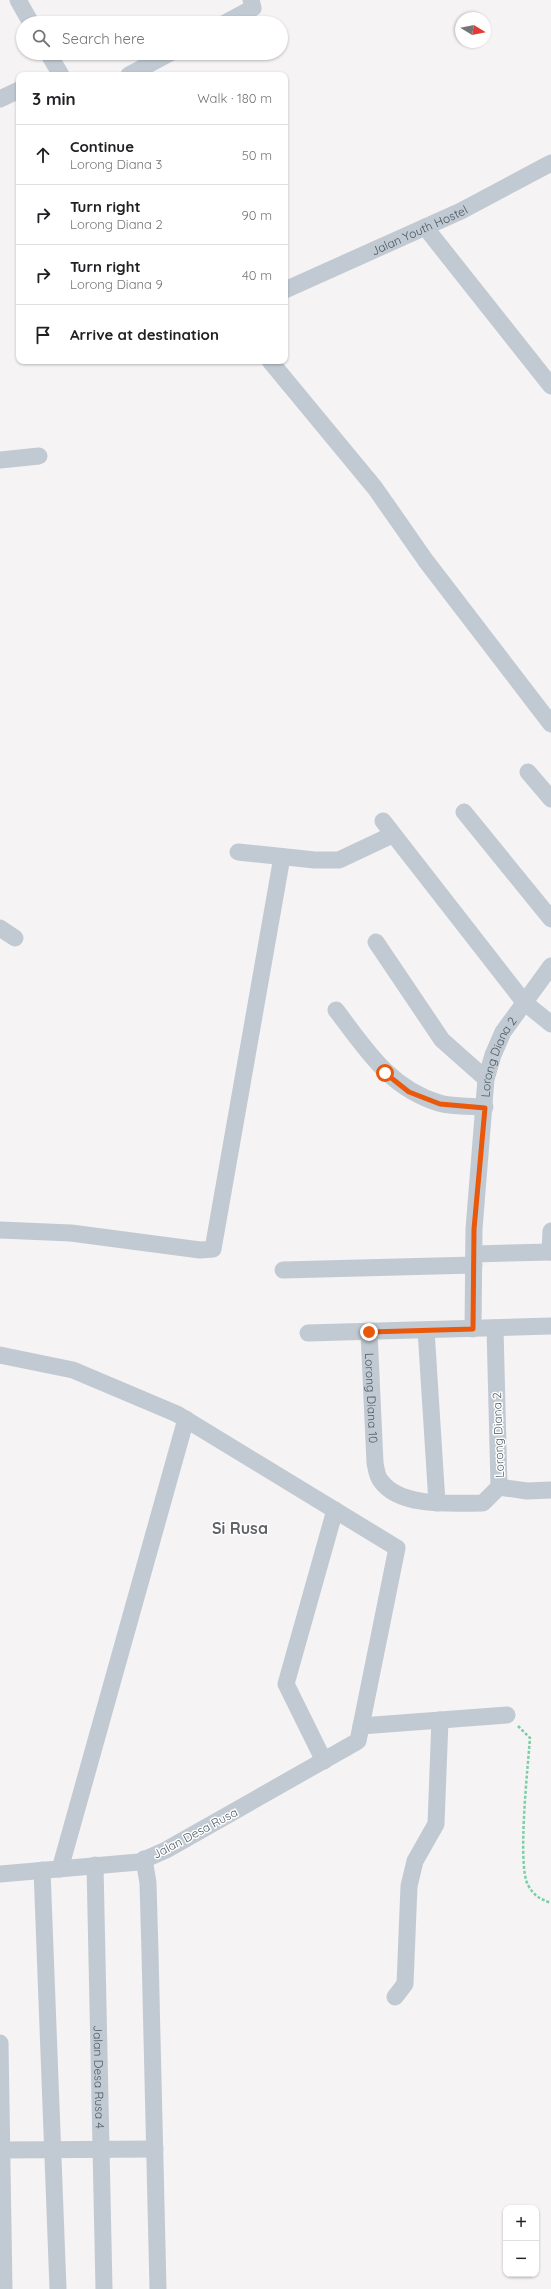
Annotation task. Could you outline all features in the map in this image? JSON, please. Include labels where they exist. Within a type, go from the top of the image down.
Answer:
[{"type":"street","points":[[18,0],[27,16]]},
{"type":"street","points":[[239,16],[253,8],[251,0]]},
{"type":"street","points":[[51,60],[56,72]]},
{"type":"street","points":[[135,72],[157,60]]},
{"type":"street","points":[[0,99],[16,91]]},
{"type":"street","name":"Jalan Youth Hostel","points":[[288,289],[461,211],[551,163]]},
{"type":"street","points":[[425,228],[551,386]]},
{"type":"street","points":[[272,364],[375,488],[426,561],[551,724]]},
{"type":"street","points":[[0,460],[39,456]]},
{"type":"street","points":[[528,772],[551,799]]},
{"type":"street","points":[[464,812],[551,920]]},
{"type":"street","points":[[238,852],[282,857],[339,860],[387,828],[524,1002],[551,1024]]},
{"type":"street","points":[[0,1230],[72,1233],[200,1250],[213,1249],[282,857]]},
{"type":"street","points":[[0,928],[15,938]]},
{"type":"street","points":[[376,942],[442,1040],[486,1079]]},
{"type":"street","name":"Lorong Diana 2","points":[[473,1329],[474,1259],[486,1079],[493,1055],[503,1032],[551,966]]},
{"type":"street","points":[[336,1010],[385,1073],[409,1092],[440,1104],[485,1108]]},
{"type":"street","points":[[283,1270],[474,1259],[550,1252],[551,1231]]},
{"type":"street","points":[[308,1334],[551,1326]]},
{"type":"street","name":"Lorong Diana 2","points":[[374,1463],[381,1481],[402,1498],[437,1503],[483,1503],[499,1487],[495,1328]]},
{"type":"street","points":[[426,1330],[437,1503]]},
{"type":"street","name":"Lorong Diana 10","points":[[369,1332],[374,1463]]},
{"type":"street","points":[[0,1355],[73,1370],[186,1419],[335,1510],[286,1684],[324,1761]]},
{"type":"street","points":[[60,1869],[186,1419]]},
{"type":"street","points":[[499,1487],[527,1491],[551,1490]]},
{"type":"street","name":"Jalan Desa Rusa","points":[[0,1874],[95,1866],[144,1860],[166,1850],[358,1741],[397,1548],[335,1510]]},
{"type":"street","points":[[361,1726],[507,1715]]},
{"type":"street","points":[[395,1997],[405,1984],[407,1906],[410,1880],[415,1861],[436,1824],[440,1720]]},
{"type":"street","points":[[144,1860],[148,1883],[158,2289]]},
{"type":"street","name":"Jalan Desa Rusa 4","points":[[95,1866],[104,2289]]},
{"type":"street","points":[[42,1870],[58,2289]]},
{"type":"street","points":[[0,2043],[4,2289]]},
{"type":"street","points":[[2,2150],[155,2149]]},
{"type":"path","points":[[507,1715],[530,1738],[523,1863],[527,1884],[538,1898],[551,1903]]},
{"type":"district","name":"Si Rusa","points":[[240,1528]]},
{"type":"route","points":[[369,1332],[473,1329],[474,1229],[485,1108],[440,1104],[409,1092],[385,1073]]}]
